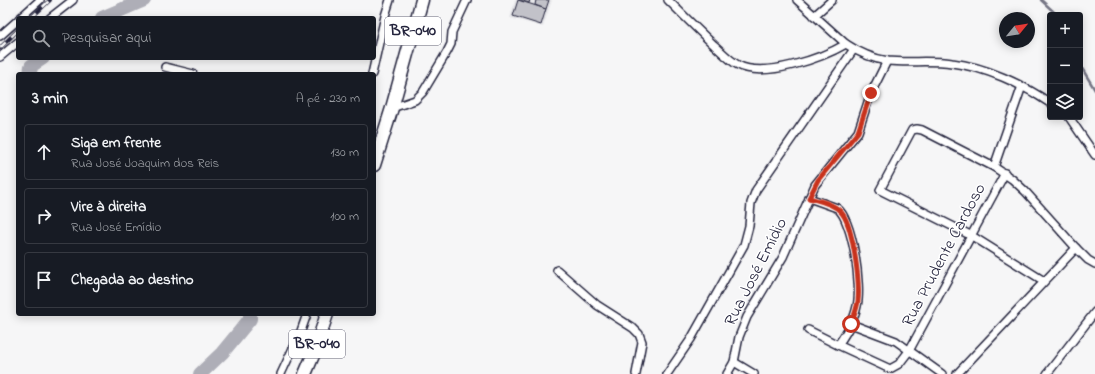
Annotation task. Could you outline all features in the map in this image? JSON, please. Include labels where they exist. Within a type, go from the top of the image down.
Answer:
[{"type":"highway","name":"BR-040","points":[[376,159],[392,108],[422,0]]},
{"type":"highway","name":"BR-040","points":[[305,374],[326,316]]},
{"type":"street","points":[[22,16],[40,0]]},
{"type":"street","points":[[53,16],[73,0]]},
{"type":"street","points":[[376,56],[390,0]]},
{"type":"street","points":[[392,108],[415,100],[423,92],[451,44],[452,32],[467,0]]},
{"type":"street","points":[[668,0],[727,56],[738,65],[745,68],[764,70],[791,65],[830,53],[846,44]]},
{"type":"street","points":[[797,0],[846,44],[854,49],[887,61],[962,64],[999,76],[1022,86],[1047,101]]},
{"type":"street","points":[[814,16],[832,0]]},
{"type":"street","points":[[0,36],[16,22]]},
{"type":"street","points":[[0,57],[16,44]]},
{"type":"street","points":[[667,374],[687,346],[744,245],[749,226],[750,203],[756,190],[854,49]]},
{"type":"street","points":[[372,72],[375,60]]},
{"type":"street","name":"Rua José Emídio","points":[[727,374],[734,362],[742,328],[747,317],[783,257],[818,180],[858,132],[871,93],[887,61]]},
{"type":"street","points":[[165,67],[185,72]]},
{"type":"street","name":"Rua Prudente Cardoso","points":[[994,167],[1022,86]]},
{"type":"street","points":[[1071,120],[1095,155]]},
{"type":"street","points":[[1044,281],[972,236],[880,190],[910,133],[914,129],[922,130],[1005,173],[1025,191],[1076,248],[1095,264]]},
{"type":"street","name":"Rua Prudente Cardoso","points":[[838,345],[890,369],[899,364],[910,351],[1005,173]]},
{"type":"street","points":[[808,330],[838,345],[851,324],[858,302],[859,284],[852,241],[848,224],[843,214],[837,208],[809,198]]},
{"type":"street","points":[[957,374],[1076,248]]},
{"type":"street","points":[[556,270],[597,305],[630,326],[639,334],[642,342],[636,374]]},
{"type":"street","points":[[1047,374],[1095,312]]},
{"type":"street","points":[[281,374],[306,316]]},
{"type":"street","points":[[851,324],[896,341],[942,374]]},
{"type":"street","points":[[734,362],[754,374]]},
{"type":"shaded area","points":[[515,0],[552,0],[543,27],[510,18]]},
{"type":"building","points":[[518,0],[530,0],[529,3]]},
{"type":"building","points":[[518,0],[546,9],[541,25],[513,16]]},
{"type":"building","points":[[536,0],[549,0],[546,9],[535,5]]},
{"type":"waterway","points":[[107,16],[144,0]]},
{"type":"waterway","points":[[1041,0],[1054,12]]},
{"type":"waterway","points":[[30,72],[31,66],[40,60]]},
{"type":"waterway","points":[[1083,70],[1095,90]]},
{"type":"waterway","points":[[200,374],[222,353],[250,319],[250,316]]},
{"type":"railway","points":[[33,16],[50,0]]},
{"type":"railway","points":[[0,48],[16,32]]},
{"type":"route","points":[[851,324],[858,302],[859,284],[848,224],[846,218],[837,208],[809,198],[818,180],[858,132],[871,93]]}]
